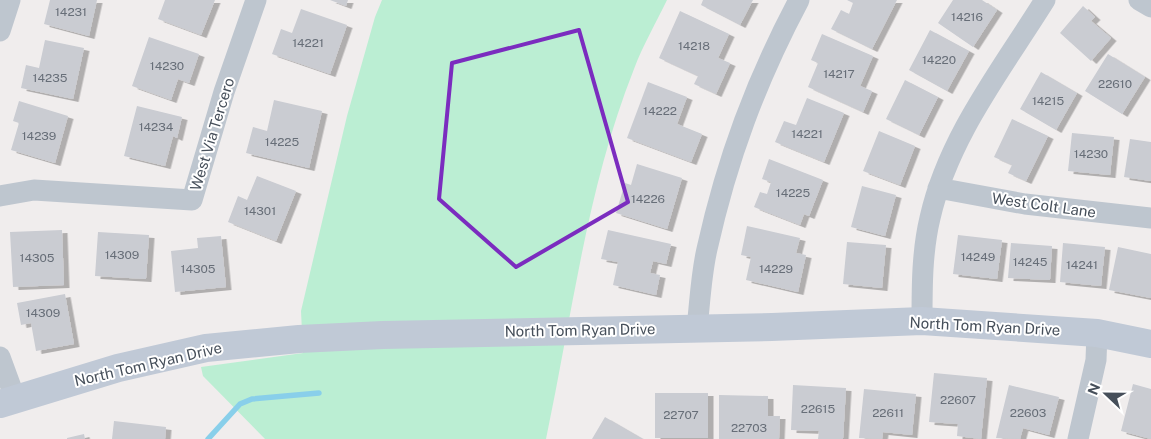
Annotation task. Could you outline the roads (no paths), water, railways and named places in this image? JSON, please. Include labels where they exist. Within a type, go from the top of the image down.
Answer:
[{"type":"street","points":[[0,31],[10,0]]},
{"type":"street","name":"West Via Tercero","points":[[0,196],[34,190],[192,200],[224,92],[256,0]]},
{"type":"street","points":[[697,328],[707,251],[732,153],[773,49],[799,0]]},
{"type":"street","points":[[922,321],[922,284],[929,219],[938,188],[964,128],[1046,0]]},
{"type":"street","points":[[1139,0],[1151,7]]},
{"type":"street","name":"West Colt Lane","points":[[938,188],[1025,204],[1151,218]]},
{"type":"street","name":"North Tom Ryan Drive","points":[[8,401],[118,368],[214,347],[383,335],[922,321],[1097,333],[1151,344]]},
{"type":"street","points":[[1078,439],[1096,360],[1097,333]]},
{"type":"street","points":[[0,357],[8,401]]},
{"type":"waterway","points":[[208,439],[240,404],[252,399],[319,393]]}]
